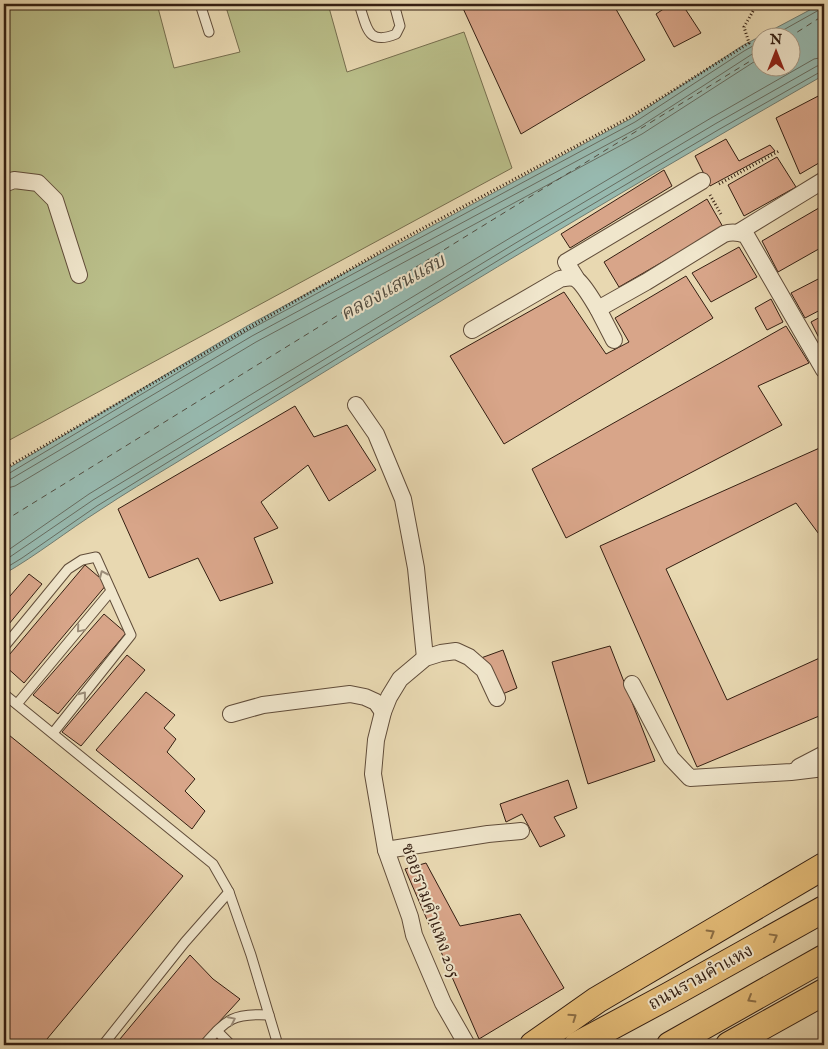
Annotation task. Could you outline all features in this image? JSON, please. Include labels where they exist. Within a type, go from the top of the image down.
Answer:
[{"type":"main road","points":[[533,1045],[597,1000],[824,866]]},
{"type":"main road","name":"ถนนรามคำแหง","points":[[577,1045],[824,909]]},
{"type":"main road","points":[[681,1039],[824,958]]},
{"type":"main road","points":[[729,1045],[824,992]]},
{"type":"street","points":[[4,184],[14,180],[38,183],[55,200],[79,275]]},
{"type":"street","points":[[598,309],[724,234],[735,232],[824,180]]},
{"type":"street","points":[[614,340],[598,309],[566,262],[705,186]]},
{"type":"street","points":[[735,232],[746,235],[824,370]]},
{"type":"street","points":[[472,330],[560,279],[576,278]]},
{"type":"street","points":[[356,405],[376,434],[403,499],[416,568],[425,658]]},
{"type":"street","name":"ซอยรามคำแหง 205","points":[[467,1045],[442,1004],[414,935],[410,916],[386,850],[373,774],[376,740],[389,697],[400,679],[425,658],[456,651],[469,657],[484,670],[497,698]]},
{"type":"street","points":[[632,684],[671,758],[690,778],[791,772],[824,768]]},
{"type":"street","points":[[231,714],[263,705],[350,694],[365,697],[376,702],[383,712]]},
{"type":"street","points":[[791,772],[824,754]]},
{"type":"street","points":[[386,850],[488,834],[521,831]]},
{"type":"lane","points":[[200,4],[209,32]]},
{"type":"lane","points":[[360,4],[368,31],[377,38],[385,39],[396,34],[400,26],[394,4]]},
{"type":"lane","points":[[4,647],[68,570],[82,560],[96,557],[131,635],[53,733]]},
{"type":"lane","points":[[17,704],[111,591]]},
{"type":"lane","points":[[4,694],[213,864],[230,892],[278,1045]]},
{"type":"lane","points":[[103,1045],[185,942],[230,892]]},
{"type":"lane","points":[[204,1045],[229,1020],[252,1014],[269,1015]]},
{"type":"lane","points":[[217,1031],[231,1045]]},
{"type":"path","points":[[4,469],[401,240],[632,116],[750,43],[744,27],[757,4]]},
{"type":"path","points":[[735,232],[705,186],[779,151]]},
{"type":"green space","points":[[4,4],[157,4],[174,68],[240,52],[225,4],[328,4],[347,72],[464,32],[512,168],[4,443]]},
{"type":"water","name":"คลองแสนแสบ","points":[[824,4],[824,75],[579,218],[335,365],[127,492],[4,574],[4,471],[247,326],[632,118],[750,42],[750,78],[800,78],[800,28],[776,28]]},
{"type":"building","points":[[461,4],[613,4],[645,60],[521,134]]},
{"type":"building","points":[[671,4],[682,4],[701,33],[674,47],[656,14]]},
{"type":"building","points":[[824,93],[824,160],[800,174],[776,118]]},
{"type":"building","points":[[726,139],[739,161],[770,145],[775,151],[710,186],[695,156]]},
{"type":"building","points":[[777,157],[796,187],[744,216],[728,185]]},
{"type":"building","points":[[664,170],[672,186],[570,248],[561,234]]},
{"type":"building","points":[[707,199],[723,227],[619,287],[604,262]]},
{"type":"building","points":[[824,205],[824,246],[778,272],[762,241]]},
{"type":"building","points":[[739,247],[757,277],[711,302],[692,273]]},
{"type":"building","points":[[686,276],[713,318],[504,444],[450,356],[564,292],[606,354],[629,342],[615,318]]},
{"type":"building","points":[[824,276],[824,308],[805,318],[791,293]]},
{"type":"building","points":[[771,299],[783,322],[767,330],[755,308]]},
{"type":"building","points":[[824,315],[824,348],[811,322]]},
{"type":"building","points":[[786,326],[809,363],[758,386],[782,425],[566,538],[532,469]]},
{"type":"building","points":[[295,406],[314,437],[347,425],[376,470],[329,501],[308,465],[261,502],[278,528],[254,538],[273,583],[220,601],[198,558],[149,578],[118,509]]},
{"type":"building","points":[[824,446],[824,541],[796,503],[666,569],[727,700],[824,656],[824,714],[697,767],[600,546]]},
{"type":"building","points":[[85,565],[107,584],[24,683],[4,665],[4,661]]},
{"type":"building","points":[[29,574],[42,584],[4,630],[4,603]]},
{"type":"building","points":[[104,614],[126,633],[58,714],[33,695]]},
{"type":"building","points":[[610,646],[655,761],[588,784],[552,662]]},
{"type":"building","points":[[503,650],[517,688],[500,695],[481,658]]},
{"type":"building","points":[[127,655],[145,670],[81,746],[62,732]]},
{"type":"building","points":[[146,692],[175,715],[164,728],[176,739],[167,752],[195,779],[185,791],[205,811],[192,829],[96,750]]},
{"type":"building","points":[[4,731],[183,876],[42,1045],[4,1045]]},
{"type":"building","points":[[568,780],[577,808],[554,817],[565,836],[540,847],[522,814],[506,822],[500,804]]},
{"type":"building","points":[[426,863],[460,926],[520,914],[564,988],[479,1039],[405,869]]},
{"type":"building","points":[[190,955],[213,979],[240,999],[198,1045],[115,1045]]},
{"type":"ferry route","points":[[800,30],[824,15]]},
{"type":"ferry route","points":[[4,521],[750,61]]}]
